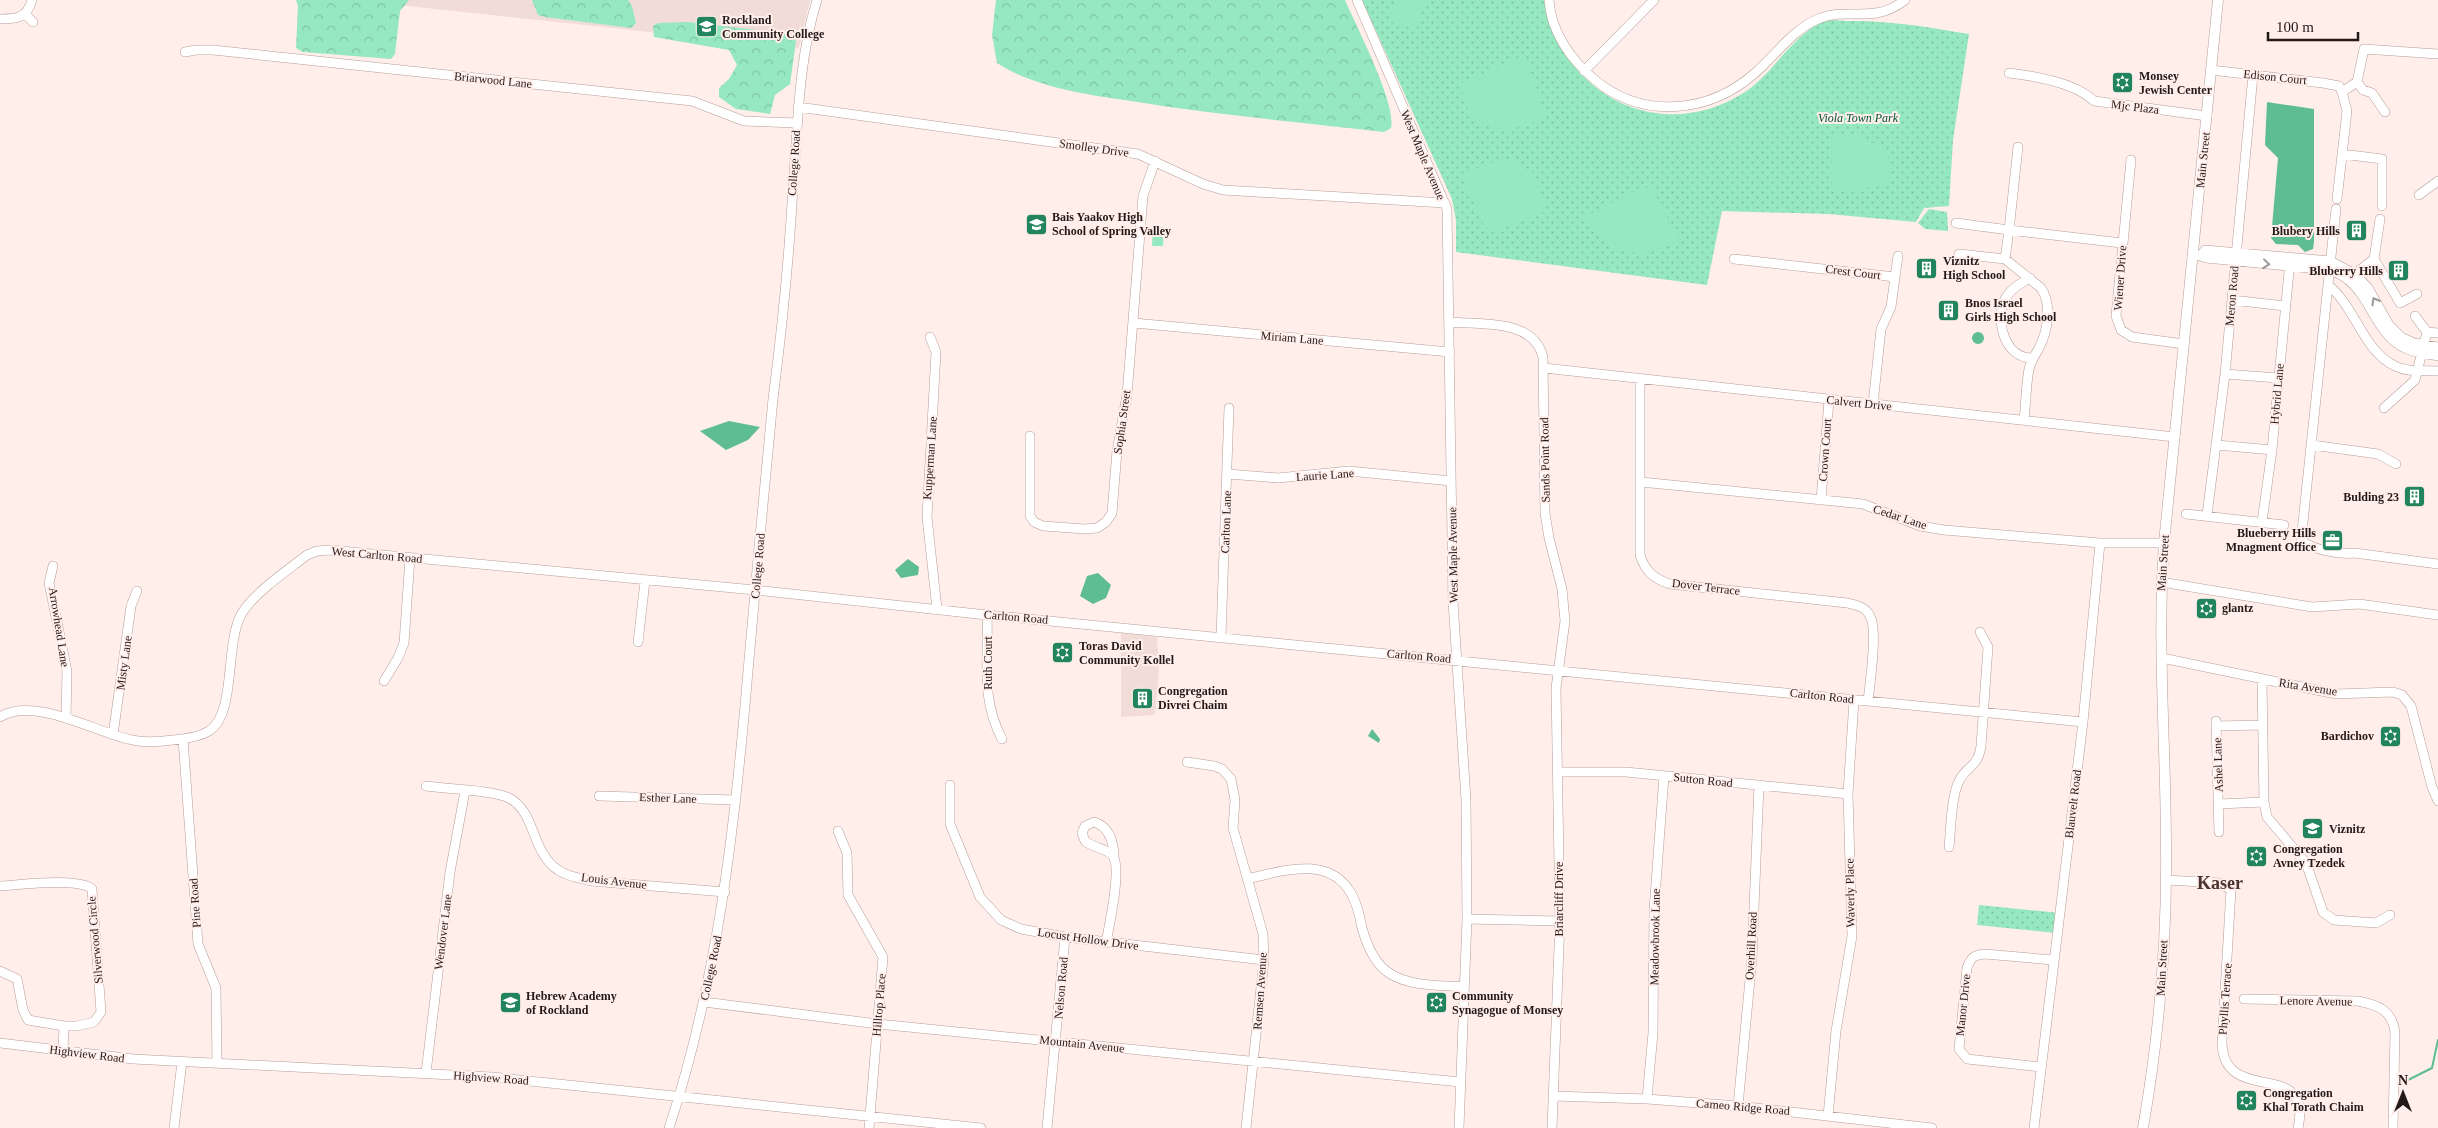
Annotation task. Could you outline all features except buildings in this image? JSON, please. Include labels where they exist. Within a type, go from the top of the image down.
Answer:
[{"type":"main road","name":"Main Street","points":[[2142,1128],[2160,1007],[2166,880],[2161,582],[2184,344],[2197,255],[2218,0]]},
{"type":"street","points":[[0,19],[20,18],[29,10],[32,0]]},
{"type":"street","name":"College Road","points":[[669,1128],[680,1096],[704,1002],[725,892],[736,800],[773,399],[780,348],[798,107],[804,57],[817,0]]},
{"type":"street","name":"West Maple Avenue","points":[[1357,0],[1445,203],[1448,226],[1451,481],[1457,660],[1466,800],[1467,918],[1459,1128]]},
{"type":"street","points":[[1549,0],[1555,26],[1564,47],[1584,71],[1606,89],[1639,103],[1663,108],[1709,102],[1733,91],[1756,73],[1800,29],[1818,20],[1836,14],[1873,15],[1892,10],[1905,0]]},
{"type":"street","points":[[1584,71],[1654,0]]},
{"type":"street","points":[[25,14],[33,22]]},
{"type":"street","points":[[2385,112],[2372,93],[2363,90],[2357,82],[2364,48],[2438,54]]},
{"type":"street","name":"Briarwood Lane","points":[[186,52],[213,50],[692,101],[744,122],[797,124]]},
{"type":"street","name":"Edison Court","points":[[2211,70],[2340,89]]},
{"type":"street","name":"Mjc Plaza","points":[[2009,73],[2027,75],[2081,90],[2094,102],[2207,116]]},
{"type":"street","name":"Meron Road","points":[[2207,516],[2225,374],[2253,75]]},
{"type":"street","points":[[2357,82],[2340,89],[2347,111],[2301,541],[2308,546],[2343,554],[2355,553],[2438,564]]},
{"type":"street","name":"Smolley Drive","points":[[798,107],[1138,154],[1203,184],[1223,190],[1445,203]]},
{"type":"street","points":[[2006,259],[2018,147]]},
{"type":"street","points":[[2342,154],[2382,159],[2382,206]]},
{"type":"street","name":"Wiener Drive","points":[[2131,160],[2116,316],[2120,330],[2132,336],[2184,344]]},
{"type":"street","name":"Sophia Street","points":[[1030,436],[1030,516],[1034,522],[1043,526],[1085,530],[1097,528],[1106,522],[1112,513],[1114,503],[1117,451],[1127,395],[1143,196],[1154,161]]},
{"type":"street","points":[[2419,195],[2438,181]]},
{"type":"street","points":[[2380,219],[2374,259],[2400,303],[2417,294]]},
{"type":"street","points":[[1956,223],[2122,243]]},
{"type":"street","points":[[2197,255],[2206,250],[2235,256],[2330,266],[2352,277],[2368,288],[2389,325],[2401,337],[2438,356]]},
{"type":"street","points":[[1959,254],[2006,259],[2042,288],[2047,302],[2043,340],[2032,358],[2024,420]]},
{"type":"street","points":[[1895,277],[1898,256]]},
{"type":"street","name":"Crest Court","points":[[1734,259],[1895,277],[1891,307],[1881,329],[1873,404]]},
{"type":"street","points":[[2352,277],[2374,259]]},
{"type":"street","name":"Hybrid Lane","points":[[2262,522],[2272,450],[2290,262]]},
{"type":"street","points":[[2030,278],[2016,286],[2007,297],[2001,322],[2010,348],[2024,358],[2032,358]]},
{"type":"street","points":[[2328,285],[2338,293],[2379,353],[2395,366],[2417,372],[2438,371]]},
{"type":"street","points":[[2232,300],[2285,306]]},
{"type":"street","points":[[2415,316],[2427,332],[2438,333]]},
{"type":"street","name":"Sands Point Road","points":[[1449,322],[1512,328],[1527,333],[1540,347],[1544,368],[1545,512],[1562,589],[1565,621],[1558,669]]},
{"type":"street","name":"Miriam Lane","points":[[1134,323],[1450,352]]},
{"type":"street","points":[[2384,408],[2415,380],[2427,332]]},
{"type":"street","name":"Kupperman Lane","points":[[930,337],[936,352],[927,516],[936,609]]},
{"type":"street","points":[[2423,349],[2438,347]]},
{"type":"street","name":"Calvert Drive","points":[[1544,368],[2175,436]]},
{"type":"street","points":[[2225,374],[2278,378]]},
{"type":"street","name":"Dover Terrace","points":[[1640,379],[1640,555],[1647,570],[1659,580],[1670,584],[1847,603],[1864,609],[1870,616],[1874,629],[1868,701]]},
{"type":"street","name":"Crown Court","points":[[1821,500],[1829,400]]},
{"type":"street","name":"Carlton Lane","points":[[1221,636],[1229,408]]},
{"type":"street","points":[[2217,445],[2272,450]]},
{"type":"street","points":[[2312,445],[2378,454],[2396,464]]},
{"type":"street","name":"Laurie Lane","points":[[1228,474],[1278,478],[1350,471],[1451,481]]},
{"type":"street","name":"Cedar Lane","points":[[1641,482],[1863,504],[1920,526],[1944,530],[2100,543]]},
{"type":"street","points":[[2186,514],[2284,525]]},
{"type":"street","points":[[2100,543],[2164,542]]},
{"type":"street","name":"Blauvelt Road","points":[[2034,1128],[2083,722],[2100,543]]},
{"type":"street","name":"West Carlton Road","points":[[0,717],[17,711],[33,711],[66,718],[113,735],[146,742],[183,740],[199,736],[217,724],[226,700],[235,629],[243,612],[288,569],[317,550],[755,590]]},
{"type":"street","points":[[384,680],[398,658],[404,643],[410,558]]},
{"type":"street","name":"Arrowhead Lane","points":[[53,566],[49,582],[67,671],[66,718]]},
{"type":"street","points":[[638,642],[645,581]]},
{"type":"street","points":[[2161,582],[2312,607],[2359,604],[2438,615]]},
{"type":"street","name":"Carlton Road","points":[[755,590],[988,615],[1221,636],[1984,714],[2083,722]]},
{"type":"street","name":"Misty Lane","points":[[113,735],[131,606],[137,591]]},
{"type":"street","name":"Ruth Court","points":[[988,615],[986,686],[988,708],[1002,739]]},
{"type":"street","points":[[1949,847],[1959,782],[1979,756],[1984,714],[1988,647],[1980,632]]},
{"type":"street","name":"Rita Avenue","points":[[2162,658],[2336,694],[2393,692],[2402,695],[2411,706],[2432,787],[2438,801]]},
{"type":"street","name":"Briarcliff Drive","points":[[1552,1128],[1560,921],[1556,688],[1558,669]]},
{"type":"street","points":[[2262,680],[2264,802],[2267,817],[2306,863],[2323,912],[2334,920],[2376,923],[2390,915]]},
{"type":"street","name":"Waverly Place","points":[[1828,1116],[1836,1031],[1852,936],[1848,794],[1854,700]]},
{"type":"street","name":"Ashel Lane","points":[[2219,832],[2216,724],[2262,725]]},
{"type":"street","name":"Pine Road","points":[[183,740],[198,944],[216,988],[217,1064]]},
{"type":"street","name":"Remsen Avenue","points":[[1187,762],[1222,769],[1231,779],[1234,794],[1233,828],[1263,934],[1264,960],[1246,1128]]},
{"type":"street","name":"Sutton Road","points":[[1558,772],[1626,772],[1848,794]]},
{"type":"street","name":"Meadowbrook Lane","points":[[1647,1099],[1653,1033],[1654,910],[1664,776]]},
{"type":"street","name":"Locust Hollow Drive","points":[[950,785],[950,824],[980,897],[1001,920],[1021,929],[1065,937],[1264,960]]},
{"type":"street","name":"Overhill Road","points":[[1738,1106],[1752,958],[1759,785]]},
{"type":"street","name":"Louis Avenue","points":[[426,786],[499,794],[511,799],[525,812],[543,856],[560,871],[571,876],[591,881],[725,892]]},
{"type":"street","name":"Wendover Lane","points":[[426,1073],[450,872],[465,791]]},
{"type":"street","name":"Esther Lane","points":[[599,796],[736,800]]},
{"type":"street","name":"Ashel Lane","points":[[2219,804],[2264,802]]},
{"type":"street","name":"Hilltop Place","points":[[838,831],[846,854],[848,895],[883,957],[870,1128]]},
{"type":"street","points":[[1106,943],[1113,905],[1116,873],[1114,859]]},
{"type":"street","points":[[1247,879],[1293,868],[1313,868],[1331,874],[1343,883],[1352,895],[1366,943],[1377,961],[1389,973],[1404,980],[1464,987]]},
{"type":"street","name":"Phyllis Terrace","points":[[2166,880],[2220,883],[2232,890],[2222,1042],[2225,1062],[2236,1074],[2243,1078],[2273,1082],[2286,1088],[2298,1103],[2301,1111],[2298,1128]]},
{"type":"street","name":"Silverwood Circle","points":[[0,886],[72,883],[87,884],[92,888],[101,1012],[94,1022],[77,1026],[64,1026],[28,1020],[23,1010],[17,979],[0,971]]},
{"type":"street","points":[[1467,918],[1560,921]]},
{"type":"street","name":"Nelson Road","points":[[1047,1128],[1065,937]]},
{"type":"street","name":"Manor Drive","points":[[2041,1067],[1967,1059],[1959,1049],[1960,1028],[1967,968],[1970,958],[1976,954],[1985,954],[2053,960]]},
{"type":"street","name":"Lenore Avenue","points":[[2244,999],[2358,1001],[2371,1003],[2385,1010],[2391,1017],[2395,1032],[2393,1128]]},
{"type":"street","name":"Mountain Avenue","points":[[704,1002],[878,1024],[1056,1040],[1253,1063],[1460,1082]]},
{"type":"street","points":[[63,1051],[64,1026]]},
{"type":"street","name":"Highview Road","points":[[0,1044],[133,1059],[426,1073],[680,1096],[870,1118],[981,1128]]},
{"type":"street","points":[[174,1128],[182,1062]]},
{"type":"street","name":"Cameo Ridge Road","points":[[1553,1096],[1647,1099],[1738,1106],[1828,1116],[1856,1123],[1932,1128]]},
{"type":"shaded area","name":"Rockland Community College","points":[[352,0],[810,0],[799,48]]},
{"type":"shaded area","points":[[2267,102],[2314,109],[2314,242],[2313,249],[2305,252],[2298,245],[2276,244],[2271,238],[2278,158],[2265,145]]},
{"type":"shaded area","points":[[1976,332],[1980,332],[1984,338],[1980,344],[1976,344],[1972,340],[1972,336]]},
{"type":"shaded area","points":[[729,421],[760,427],[748,440],[726,450],[700,431]]},
{"type":"shaded area","points":[[908,559],[919,567],[918,575],[901,578],[895,570]]},
{"type":"shaded area","points":[[1098,573],[1111,585],[1106,598],[1093,604],[1080,596],[1087,576]]},
{"type":"shaded area","points":[[1121,633],[1157,637],[1159,670],[1155,715],[1121,717]]},
{"type":"shaded area","points":[[1372,729],[1380,739],[1379,743],[1368,736]]},
{"type":"green space","points":[[296,0],[409,0],[400,11],[395,54],[391,59],[303,52],[296,48],[298,6]]},
{"type":"green space","points":[[532,0],[628,0],[632,6],[636,23],[631,28],[545,17],[538,15]]},
{"type":"green space","points":[[996,0],[1345,0],[1382,84],[1388,102],[1391,128],[1384,132],[1194,110],[1097,96],[1044,84],[1011,71],[997,63],[992,35]]},
{"type":"green space","name":"Viola Town Park","points":[[1362,0],[1544,0],[1554,34],[1572,63],[1594,86],[1621,103],[1651,112],[1683,114],[1716,107],[1748,90],[1767,73],[1802,35],[1825,21],[1892,23],[1969,34],[1953,140],[1949,206],[1924,208],[1916,222],[1828,214],[1722,211],[1707,285],[1456,252],[1456,220],[1452,199]]},
{"type":"green space","points":[[1395,0],[1425,0],[1417,29],[1389,22]]},
{"type":"green space","points":[[688,22],[788,34],[796,41],[790,84],[775,95],[770,114],[736,109],[719,97],[719,88],[729,79],[737,65],[729,50],[654,37],[653,26],[658,23]]},
{"type":"green space","points":[[1518,58],[1527,61],[1547,119],[1505,131],[1472,120],[1459,84]]},
{"type":"green space","points":[[1831,135],[1858,135],[1888,151],[1890,185],[1841,191],[1832,186]]},
{"type":"green space","points":[[1505,158],[1532,171],[1547,211],[1493,231],[1484,226],[1460,174]]},
{"type":"green space","points":[[1643,187],[1652,188],[1680,241],[1642,254],[1617,250],[1584,217]]},
{"type":"green space","points":[[1929,209],[1947,212],[1948,231],[1925,229],[1918,223]]},
{"type":"green space","points":[[1153,226],[1164,227],[1163,246],[1152,246]]},
{"type":"green space","points":[[1979,905],[2060,913],[2056,933],[1977,925]]},
{"type":"waterway","points":[[2398,1085],[2432,1068],[2438,1040]]},
{"type":"place","name":"Rockland Community College","points":[[706,27]]},
{"type":"place","name":"Monsey Jewish Center","points":[[2123,83]]},
{"type":"place","name":"Bais Yaakov High School of Spring Valley","points":[[1036,224]]},
{"type":"place","name":"Blubery Hills","points":[[2356,231]]},
{"type":"place","name":"Viznitz High School","points":[[1927,268]]},
{"type":"place","name":"Bluberry Hills","points":[[2399,271]]},
{"type":"place","name":"Bnos Israel Girls High School","points":[[1949,310]]},
{"type":"place","name":"Bulding 23","points":[[2415,497]]},
{"type":"place","name":"Blueberry Hills Mnagment Office","points":[[2332,540]]},
{"type":"place","name":"glantz","points":[[2206,608]]},
{"type":"place","name":"Toras David Community Kollel","points":[[1063,653]]},
{"type":"place","name":"Congregation Divrei Chaim","points":[[1142,698]]},
{"type":"place","name":"Bardichov","points":[[2390,736]]},
{"type":"place","name":"Viznitz","points":[[2313,829]]},
{"type":"place","name":"Congregation Avney Tzedek","points":[[2257,856]]},
{"type":"place","name":"Hebrew Academy of Rockland","points":[[510,1003]]},
{"type":"place","name":"Community Synagogue of Monsey","points":[[1436,1003]]},
{"type":"place","name":"Congregation Khal Torath Chaim","points":[[2247,1100]]},
{"type":"district","name":"Kaser","points":[[2220,883]]}]
